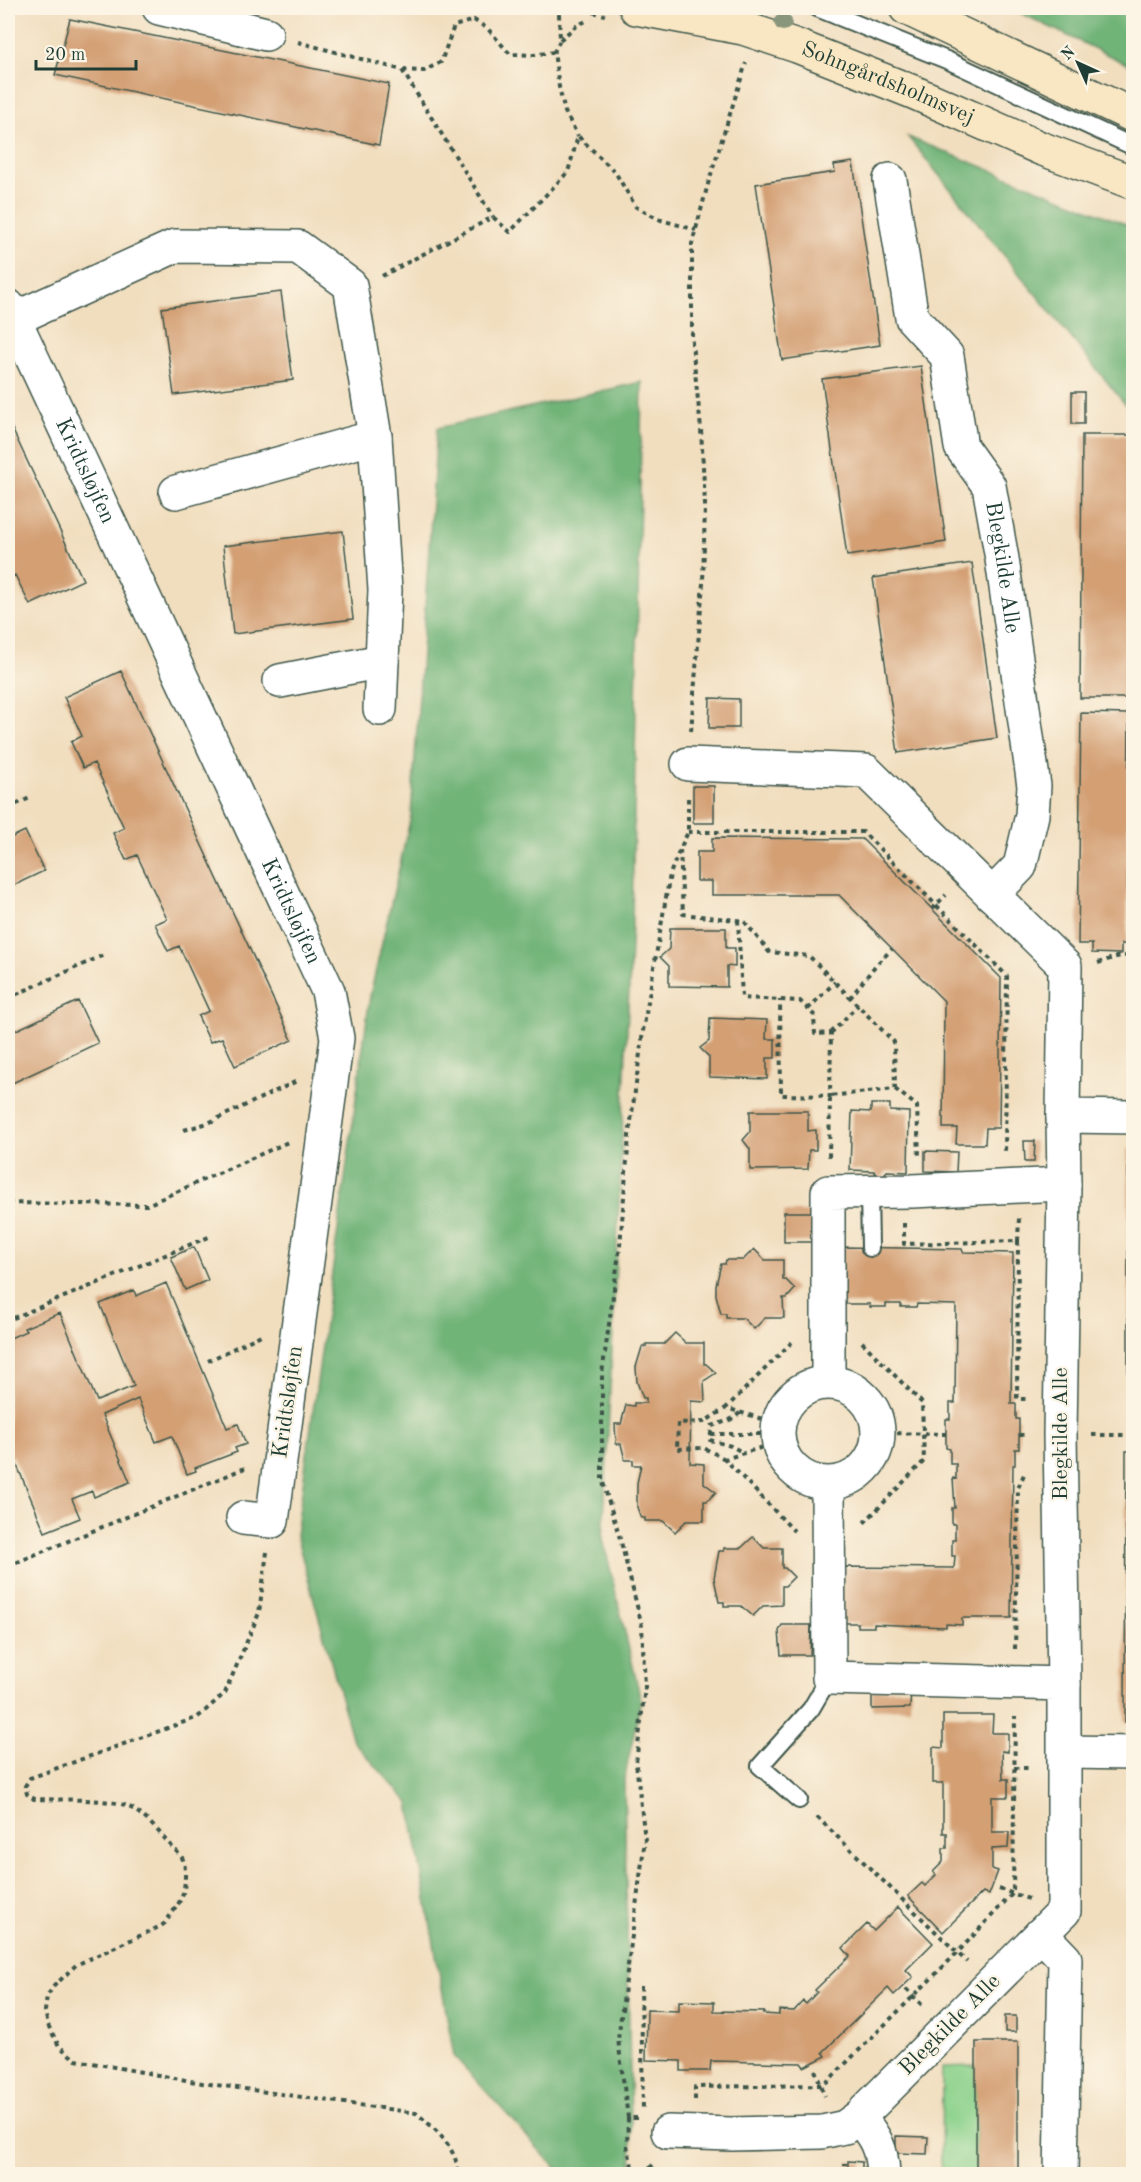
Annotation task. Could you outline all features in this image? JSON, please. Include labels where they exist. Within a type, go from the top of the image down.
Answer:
[{"type":"street","points":[[159,8],[266,34]]},
{"type":"street","name":"Sohngårdsholmsvej","points":[[636,8],[731,18],[913,92],[1040,148],[1134,183]]},
{"type":"street","points":[[906,8],[1134,116]]},
{"type":"street","name":"Blegkilde Alle","points":[[890,180],[912,318],[947,356],[961,447],[989,486],[1005,581],[1034,786],[1032,815],[1020,866],[992,895]]},
{"type":"street","name":"Kridtsløjfen","points":[[257,1519],[335,1063],[337,1038],[328,991],[11,312],[175,246],[298,248],[350,285]]},
{"type":"street","points":[[350,285],[375,437],[385,590],[380,709]]},
{"type":"street","points":[[176,492],[375,437]]},
{"type":"street","points":[[280,681],[382,661]]},
{"type":"street","name":"Blegkilde Alle","points":[[681,2133],[822,2132],[845,2127],[859,2117],[1064,1911],[1065,1752],[1060,1434],[1065,966],[867,771],[688,764]]},
{"type":"street","points":[[1063,1116],[1134,1117]]},
{"type":"street","points":[[828,1383],[828,1192],[1064,1184]]},
{"type":"street","points":[[828,1383],[844,1385],[858,1392],[869,1403],[877,1417],[879,1433],[876,1449],[864,1469],[844,1481],[828,1484],[811,1481],[796,1472],[784,1458],[779,1433],[785,1408],[796,1394],[811,1386],[828,1383]]},
{"type":"street","points":[[828,1484],[829,1678],[1064,1684]]},
{"type":"street","points":[[1065,1752],[1134,1753]]},
{"type":"street","points":[[1041,1934],[1065,1959],[1061,2175]]},
{"type":"street","points":[[859,2117],[877,2141],[881,2151],[883,2175]]},
{"type":"lane","points":[[817,8],[949,61],[1134,147]]},
{"type":"lane","points":[[869,1191],[870,1248]]},
{"type":"lane","points":[[799,1800],[760,1766],[811,1709],[829,1678]]},
{"type":"path","points":[[559,14],[560,40]]},
{"type":"path","points":[[266,34],[402,70],[424,71],[441,62],[454,26],[474,20],[488,29],[510,54],[534,55],[554,52]]},
{"type":"path","points":[[588,20],[576,26],[560,40],[554,52],[565,112],[578,136],[615,171],[636,207],[661,220],[696,230]]},
{"type":"path","points":[[634,2175],[627,2146],[628,2118],[618,2038],[645,1840],[636,1763],[645,1687],[642,1626],[602,1479],[602,1374],[620,1246],[629,1136],[643,1031],[670,874],[688,832],[688,764],[703,583],[705,504],[702,429],[692,343],[692,244],[747,62]]},
{"type":"path","points":[[402,70],[493,217],[510,232],[568,172],[578,136]]},
{"type":"path","points":[[350,285],[378,279],[493,217]]},
{"type":"path","points":[[8,808],[32,797]]},
{"type":"path","points":[[688,832],[863,832],[1007,976],[1005,1157]]},
{"type":"path","points":[[680,849],[682,914],[744,921],[769,952],[809,956],[894,1042],[895,1089]]},
{"type":"path","points":[[738,920],[742,998],[800,1001],[814,1015],[815,1034],[831,1033],[858,1005]]},
{"type":"path","points":[[850,998],[875,966],[892,949]]},
{"type":"path","points":[[8,998],[104,955]]},
{"type":"path","points":[[808,1009],[835,982]]},
{"type":"path","points":[[780,1000],[781,1095],[830,1096],[895,1089],[917,1106],[919,1158]]},
{"type":"path","points":[[828,1192],[831,1033]]},
{"type":"path","points":[[184,1130],[208,1123],[335,1063]]},
{"type":"path","points":[[8,1203],[147,1205],[324,1126]]},
{"type":"path","points":[[904,1215],[904,1244],[1018,1241],[1017,1399],[1028,1400]]},
{"type":"path","points":[[8,1313],[11,1319],[211,1236]]},
{"type":"path","points":[[850,1330],[922,1403],[924,1461],[852,1534],[797,1535],[725,1459],[704,1448],[676,1449],[678,1423],[704,1422],[726,1408],[801,1332],[828,1331],[850,1330]]},
{"type":"path","points":[[208,1361],[267,1332]]},
{"type":"path","points":[[726,1408],[741,1412],[779,1433]]},
{"type":"path","points":[[741,1412],[730,1420],[712,1426],[710,1440],[731,1446],[744,1453]]},
{"type":"path","points":[[1028,1423],[1028,1447]]},
{"type":"path","points":[[725,1459],[744,1453],[779,1433]]},
{"type":"path","points":[[711,1434],[779,1433]]},
{"type":"path","points":[[879,1433],[946,1434]]},
{"type":"path","points":[[1060,1434],[1134,1435]]},
{"type":"path","points":[[8,1566],[250,1467]]},
{"type":"path","points":[[681,2133],[695,2087],[820,2085],[828,2082],[957,1953],[1013,1893],[1018,1488],[1027,1470]]},
{"type":"path","points":[[257,1519],[259,1613],[225,1693],[198,1717],[30,1778],[25,1786],[27,1794],[34,1799],[110,1802],[126,1805],[137,1812],[182,1856],[184,1862],[183,1898],[165,1923],[76,1965],[47,1996],[45,2011],[48,2025],[59,2046],[76,2060],[202,2083],[416,2113],[434,2127],[450,2150],[458,2175]]},
{"type":"path","points":[[799,1800],[989,1985]]},
{"type":"path","points":[[628,2118],[643,2118],[641,1986]]},
{"type":"green space","points":[[1010,8],[1121,8],[1133,12],[1133,67]]},
{"type":"green space","points":[[908,137],[1133,227],[1133,414]]},
{"type":"green space","points":[[642,382],[632,925],[603,1539],[641,1700],[624,1780],[632,2174],[561,2174],[454,2056],[409,1803],[353,1741],[296,1535],[370,996],[411,816],[437,428]]},
{"type":"green space","points":[[976,2066],[976,2174],[941,2174],[942,2067]]},
{"type":"building","points":[[70,19],[389,84],[379,145],[55,75]]},
{"type":"building","points":[[853,162],[880,345],[782,360],[756,184],[835,172],[834,165]]},
{"type":"building","points":[[281,292],[293,380],[174,395],[162,308]]},
{"type":"building","points":[[921,366],[946,542],[847,556],[822,379]]},
{"type":"building","points":[[1072,392],[1084,392],[1084,424],[1072,424]]},
{"type":"building","points":[[8,420],[83,580],[30,605],[15,575],[8,579]]},
{"type":"building","points":[[1082,435],[1131,435],[1129,698],[1080,698]]},
{"type":"building","points":[[343,531],[353,619],[233,634],[223,546]]},
{"type":"building","points":[[972,563],[997,738],[898,753],[873,578]]},
{"type":"building","points":[[121,671],[292,1040],[235,1066],[222,1038],[210,1042],[198,1016],[209,1011],[179,946],[168,951],[155,924],[167,919],[137,855],[126,860],[113,833],[124,828],[94,763],[83,768],[71,742],[82,736],[64,697]]},
{"type":"building","points":[[710,698],[739,699],[739,728],[709,728]]},
{"type":"building","points":[[1081,713],[1129,714],[1127,944],[1121,944],[1121,954],[1092,953],[1092,944],[1078,944]]},
{"type":"building","points":[[693,786],[714,786],[714,823],[693,823]]},
{"type":"building","points":[[25,831],[44,871],[8,888],[8,839]]},
{"type":"building","points":[[712,838],[862,839],[1001,978],[999,1128],[986,1128],[985,1144],[956,1144],[957,1128],[943,1128],[944,1001],[839,895],[712,895],[712,881],[697,881],[697,852],[712,852]]},
{"type":"building","points":[[670,928],[726,928],[726,948],[735,948],[735,967],[727,966],[727,987],[669,986],[669,966],[660,957],[669,949]]},
{"type":"building","points":[[78,1001],[98,1043],[8,1085],[8,1034]]},
{"type":"building","points":[[710,1018],[767,1020],[766,1039],[775,1039],[775,1058],[767,1058],[767,1079],[709,1077],[709,1057],[700,1048],[709,1041]]},
{"type":"building","points":[[871,1104],[890,1104],[890,1111],[909,1112],[908,1172],[887,1171],[880,1179],[874,1171],[850,1170],[852,1111],[871,1112]]},
{"type":"building","points":[[750,1111],[808,1111],[808,1131],[816,1130],[816,1150],[809,1150],[808,1169],[750,1170],[750,1149],[743,1140],[750,1132]]},
{"type":"building","points":[[1024,1141],[1035,1141],[1034,1162],[1025,1162]]},
{"type":"building","points":[[1128,1149],[1134,1149],[1134,1419],[1128,1419]]},
{"type":"building","points":[[925,1151],[957,1152],[956,1172],[925,1171]]},
{"type":"building","points":[[784,1212],[813,1212],[813,1242],[784,1242]]},
{"type":"building","points":[[194,1247],[208,1280],[185,1290],[171,1257]]},
{"type":"building","points":[[841,1247],[962,1249],[963,1252],[1013,1253],[1011,1404],[1016,1404],[1016,1419],[1019,1419],[1019,1449],[1015,1449],[1015,1465],[1013,1465],[1011,1618],[962,1618],[962,1625],[946,1624],[946,1627],[874,1624],[874,1627],[858,1627],[858,1623],[839,1623],[840,1567],[954,1568],[955,1556],[952,1556],[952,1540],[955,1540],[955,1524],[952,1524],[952,1508],[955,1508],[953,1478],[956,1479],[956,1464],[950,1464],[950,1449],[946,1448],[946,1419],[950,1419],[950,1403],[955,1403],[956,1305],[917,1304],[916,1307],[901,1307],[901,1304],[886,1304],[886,1307],[870,1307],[870,1304],[841,1304]]},
{"type":"building","points":[[754,1249],[765,1260],[783,1260],[783,1280],[795,1289],[787,1298],[783,1298],[784,1318],[765,1318],[754,1329],[743,1318],[726,1318],[726,1314],[721,1314],[716,1285],[721,1264],[725,1264],[726,1260],[743,1260]]},
{"type":"building","points":[[166,1283],[227,1428],[238,1424],[246,1444],[235,1448],[237,1452],[195,1468],[196,1471],[187,1474],[172,1436],[156,1442],[138,1399],[102,1415],[130,1482],[94,1497],[92,1491],[72,1499],[80,1518],[45,1532],[13,1456],[8,1458],[8,1339],[26,1331],[24,1328],[60,1313],[97,1401],[134,1386],[100,1304],[134,1290],[136,1296]]},
{"type":"building","points":[[675,1333],[686,1343],[704,1343],[704,1364],[716,1373],[704,1381],[705,1402],[691,1401],[690,1463],[704,1464],[704,1483],[716,1492],[704,1501],[704,1521],[686,1521],[675,1532],[663,1521],[645,1521],[645,1518],[641,1518],[637,1507],[637,1483],[641,1465],[633,1465],[633,1460],[625,1460],[621,1444],[616,1444],[615,1424],[621,1424],[626,1405],[646,1403],[646,1398],[643,1398],[637,1382],[636,1367],[642,1347],[646,1347],[646,1344],[664,1344]]},
{"type":"building","points":[[1126,1451],[1134,1451],[1134,1722],[1125,1722]]},
{"type":"building","points":[[753,1537],[764,1548],[782,1548],[782,1568],[794,1577],[782,1586],[782,1605],[763,1606],[753,1616],[741,1606],[724,1606],[724,1602],[719,1602],[714,1578],[719,1551],[724,1551],[724,1548],[741,1548]]},
{"type":"building","points":[[782,1625],[811,1625],[810,1655],[781,1655],[779,1631]]},
{"type":"building","points":[[911,1689],[910,1708],[872,1709],[872,1690]]},
{"type":"building","points":[[943,1715],[993,1715],[992,1733],[1008,1733],[1008,1752],[1002,1751],[1003,1779],[1008,1779],[1008,1797],[992,1797],[992,1832],[1009,1832],[1008,1848],[992,1849],[992,1869],[998,1871],[989,1895],[983,1892],[943,1932],[908,1896],[922,1883],[925,1886],[936,1875],[933,1872],[943,1862],[943,1848],[947,1848],[947,1833],[943,1833],[943,1783],[933,1783],[933,1747],[943,1748]]},
{"type":"building","points":[[898,1907],[933,1943],[906,1970],[913,1977],[894,1995],[888,1988],[823,2052],[826,2056],[804,2067],[801,2063],[711,2061],[710,2071],[681,2071],[681,2061],[646,2060],[647,2010],[679,2011],[679,2001],[714,2002],[714,2011],[764,2012],[763,2014],[779,2015],[779,2010],[794,2011],[803,2001],[806,2004],[817,1992],[815,1990],[850,1956],[843,1948],[867,1924],[874,1931]]},
{"type":"building","points":[[1005,2016],[1016,2016],[1016,2032],[1005,2032]]},
{"type":"building","points":[[976,2042],[1018,2042],[1018,2174],[976,2174]]},
{"type":"building","points":[[896,2136],[928,2137],[927,2154],[896,2153]]},
{"type":"building","points":[[848,2161],[862,2162],[862,2174],[848,2174]]}]
